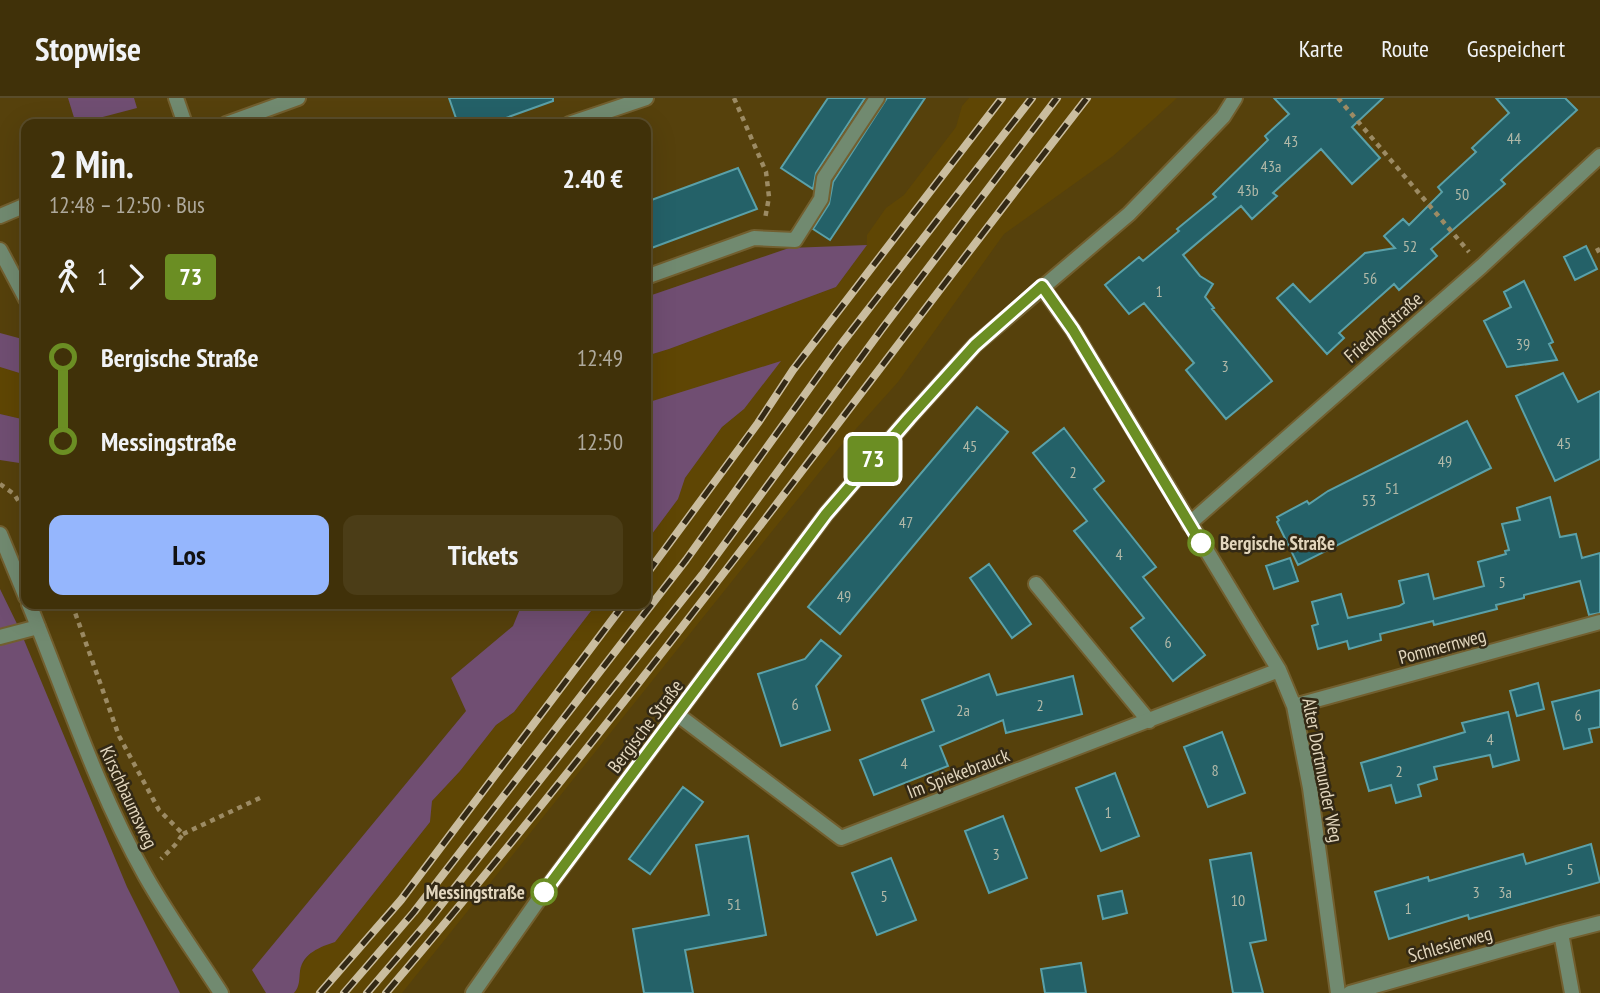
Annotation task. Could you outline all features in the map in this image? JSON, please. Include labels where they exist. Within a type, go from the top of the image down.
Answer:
[{"type":"street","points":[[176,98],[183,119]]},
{"type":"street","points":[[240,119],[298,98]]},
{"type":"street","points":[[584,119],[646,98]]},
{"type":"street","points":[[651,275],[754,238],[791,242],[795,240],[821,199],[824,178],[877,98]]},
{"type":"street","name":"Bergische Straße","points":[[473,993],[544,892],[843,495],[975,345],[1129,214],[1223,117],[1235,98]]},
{"type":"street","name":"Friedhofstraße","points":[[1189,524],[1482,266],[1600,156]]},
{"type":"street","points":[[0,216],[21,207]]},
{"type":"street","points":[[0,250],[21,290]]},
{"type":"street","name":"Alter Dortmunder Weg","points":[[1042,286],[1073,330],[1279,670],[1294,706],[1310,788],[1338,993]]},
{"type":"street","points":[[0,534],[21,585]]},
{"type":"street","points":[[1036,584],[1149,721]]},
{"type":"street","name":"Kirschbaumsweg","points":[[31,609],[89,758],[118,821],[146,876],[221,993]]},
{"type":"street","name":"Pommernweg","points":[[1294,706],[1600,622]]},
{"type":"street","points":[[0,637],[38,627]]},
{"type":"street","name":"Im Spiekebrauck","points":[[678,715],[841,838],[1279,670]]},
{"type":"street","name":"Schlesierweg","points":[[1350,993],[1600,922]]},
{"type":"street","points":[[1561,933],[1572,993]]},
{"type":"path","points":[[734,98],[769,185],[768,211],[754,238]]},
{"type":"path","points":[[1338,98],[1482,266]]},
{"type":"path","points":[[1597,248],[1600,254]]},
{"type":"path","points":[[0,484],[14,494],[21,505]]},
{"type":"path","points":[[74,609],[119,736],[159,810],[183,834]]},
{"type":"path","points":[[160,859],[183,834],[262,797]]},
{"type":"shaded area","points":[[68,98],[134,98],[137,108],[95,119],[74,119]]},
{"type":"shaded area","points":[[969,98],[1177,98],[1113,156],[1004,234],[898,382],[838,449],[402,993],[294,993],[298,988],[301,966],[314,949],[335,942],[430,822],[432,801],[496,725],[514,712],[591,609],[651,609],[651,535],[678,499],[685,478],[722,427],[744,409],[677,395],[651,402],[651,354],[836,287],[867,245],[867,235],[886,208],[904,195],[956,127],[962,106]]},
{"type":"shaded area","points":[[867,245],[836,287],[651,354],[651,295],[789,248]]},
{"type":"shaded area","points":[[0,333],[21,339],[21,373],[0,367]]},
{"type":"shaded area","points":[[781,361],[744,409],[722,427],[685,478],[678,499],[651,535],[651,401]]},
{"type":"shaded area","points":[[0,367],[21,373],[21,419],[0,414]]},
{"type":"shaded area","points":[[0,414],[21,419],[21,463],[0,460]]},
{"type":"shaded area","points":[[0,589],[19,628],[127,887],[180,993],[0,993]]},
{"type":"shaded area","points":[[520,609],[591,609],[514,712],[496,725],[432,801],[430,822],[335,942],[308,955],[302,965],[294,993],[266,993],[252,970],[466,711],[451,678],[513,626]]},
{"type":"building","points":[[449,98],[553,98],[553,101],[503,119],[456,119]]},
{"type":"building","points":[[828,98],[865,98],[816,173],[813,189],[781,168]]},
{"type":"building","points":[[887,98],[925,98],[830,240],[813,229],[829,204],[833,182]]},
{"type":"building","points":[[1274,98],[1383,98],[1352,127],[1380,158],[1352,184],[1321,149],[1273,193],[1277,196],[1252,219],[1241,206],[1183,255],[1200,276],[1213,284],[1205,297],[1214,308],[1212,309],[1272,381],[1226,419],[1186,370],[1194,363],[1144,303],[1129,314],[1105,285],[1139,257],[1143,261],[1179,231],[1177,229],[1216,197],[1213,194],[1268,140],[1265,136],[1289,114]]},
{"type":"building","points":[[1496,98],[1565,98],[1577,110],[1501,180],[1505,184],[1431,249],[1437,256],[1399,290],[1394,284],[1339,333],[1344,338],[1327,354],[1277,298],[1293,284],[1310,302],[1365,253],[1395,248],[1384,236],[1403,219],[1409,225],[1442,192],[1438,187],[1476,152],[1472,148],[1509,113]]},
{"type":"building","points":[[738,168],[757,209],[651,248],[651,200]]},
{"type":"building","points":[[1586,246],[1597,269],[1575,280],[1564,257]]},
{"type":"building","points":[[1524,281],[1553,342],[1549,344],[1557,360],[1507,367],[1484,321],[1511,307],[1504,292]]},
{"type":"building","points":[[1563,373],[1578,402],[1600,391],[1600,459],[1555,481],[1516,396]]},
{"type":"building","points":[[977,407],[1008,432],[840,634],[808,607]]},
{"type":"building","points":[[1467,421],[1491,468],[1298,565],[1277,517],[1307,501],[1309,504],[1328,491]]},
{"type":"building","points":[[1064,428],[1104,481],[1094,489],[1156,567],[1143,577],[1205,655],[1173,681],[1131,628],[1144,618],[1074,531],[1087,521],[1033,453]]},
{"type":"building","points":[[1550,497],[1560,537],[1576,534],[1582,558],[1600,553],[1600,613],[1589,615],[1580,581],[1524,595],[1524,598],[1496,605],[1497,609],[1434,625],[1433,621],[1380,634],[1381,640],[1349,649],[1347,641],[1318,649],[1312,626],[1318,624],[1312,602],[1341,594],[1348,618],[1399,606],[1404,603],[1399,581],[1428,574],[1434,599],[1484,586],[1478,562],[1506,554],[1505,551],[1509,550],[1502,524],[1520,520],[1517,508]]},
{"type":"building","points":[[1290,558],[1298,581],[1274,589],[1266,566]]},
{"type":"building","points":[[989,564],[1031,624],[1012,638],[970,578]]},
{"type":"building","points":[[821,640],[841,656],[816,686],[830,730],[781,746],[758,674],[805,659]]},
{"type":"building","points":[[989,674],[997,695],[1073,676],[1082,714],[1006,733],[1003,720],[940,746],[948,766],[874,795],[860,760],[934,731],[922,700]]},
{"type":"building","points":[[1538,683],[1544,709],[1517,716],[1510,691]]},
{"type":"building","points":[[1600,690],[1600,727],[1589,729],[1592,742],[1564,749],[1552,702]]},
{"type":"building","points":[[1508,712],[1519,760],[1493,767],[1490,755],[1434,767],[1437,779],[1418,785],[1421,796],[1396,803],[1391,785],[1369,791],[1361,763],[1465,732],[1462,723]]},
{"type":"building","points":[[1222,732],[1245,793],[1208,807],[1184,747]]},
{"type":"building","points":[[1115,773],[1139,836],[1101,851],[1076,788]]},
{"type":"building","points":[[683,787],[703,802],[650,874],[629,859]]},
{"type":"building","points":[[1003,816],[1027,878],[989,893],[965,831]]},
{"type":"building","points":[[748,836],[766,935],[685,950],[693,993],[644,993],[633,929],[709,915],[696,845]]},
{"type":"building","points":[[1591,844],[1600,882],[1469,919],[1468,915],[1389,939],[1375,892],[1428,877],[1429,881],[1523,854],[1526,864]]},
{"type":"building","points":[[1251,853],[1266,940],[1250,943],[1263,993],[1233,993],[1210,860]]},
{"type":"building","points":[[891,858],[916,920],[877,935],[852,873]]},
{"type":"building","points":[[1122,891],[1127,913],[1103,919],[1098,896]]},
{"type":"building","points":[[1081,963],[1086,993],[1045,993],[1041,969]]},
{"type":"railway","points":[[651,568],[758,423],[793,370],[1002,98]]},
{"type":"railway","points":[[651,605],[839,347],[1032,98]]},
{"type":"railway","points":[[367,993],[426,924],[702,575],[882,329],[1057,98]]},
{"type":"railway","points":[[386,993],[567,774],[655,662],[1087,98]]},
{"type":"railway","points":[[320,993],[401,900],[620,609]]},
{"type":"railway","points":[[344,993],[414,912],[648,609]]},
{"type":"bus line","name":"73","points":[[544,892],[826,514],[975,345],[1042,286],[1073,330],[1201,543]]},
{"type":"place","name":"Bergische Straße","points":[[1201,543]]},
{"type":"place","name":"Messingstraße","points":[[544,892]]}]
